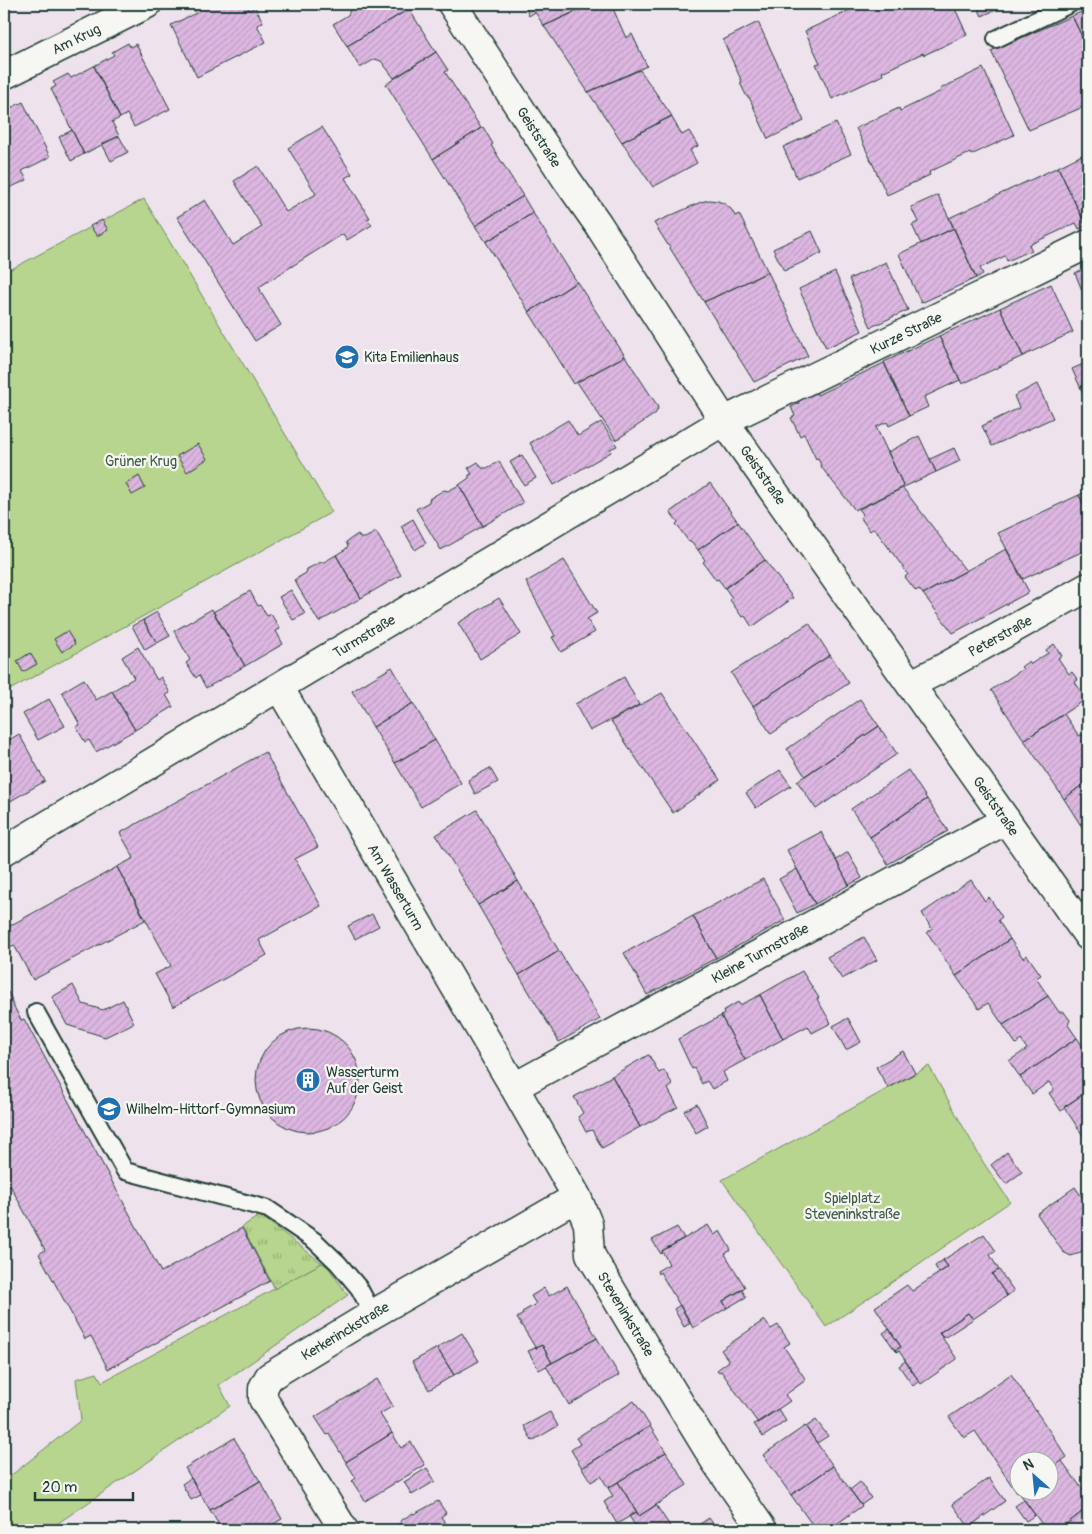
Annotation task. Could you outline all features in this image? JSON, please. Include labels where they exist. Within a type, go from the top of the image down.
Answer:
[{"type":"street","name":"Am Krug","points":[[4,75],[148,4]]},
{"type":"street","name":"Geiststraße","points":[[452,4],[598,224],[724,421],[1088,936]]},
{"type":"street","name":"Kurze Straße","points":[[724,421],[1088,244]]},
{"type":"street","name":"Turmstraße","points":[[4,851],[724,421]]},
{"type":"street","name":"Peterstraße","points":[[911,684],[1088,587]]},
{"type":"street","name":"Am Wasserturm","points":[[279,687],[514,1087]]},
{"type":"street","name":"Kleine Turmstraße","points":[[514,1087],[1006,820]]},
{"type":"street","name":"Steveninkstraße","points":[[514,1087],[577,1196],[588,1224],[590,1254],[715,1461],[763,1530]]},
{"type":"street","name":"Kerkerinckstraße","points":[[344,1530],[263,1399],[263,1388],[269,1377],[373,1314],[577,1196]]},
{"type":"lane","points":[[996,39],[1070,4]]},
{"type":"lane","points":[[36,1012],[125,1171],[268,1209],[315,1241],[338,1263],[358,1288],[373,1314]]},
{"type":"green space","name":"Grüner Krug","points":[[144,199],[332,512],[4,693],[4,273]]},
{"type":"green space","name":"Spielplatz Steveninkstraße","points":[[929,1066],[983,1162],[1010,1202],[826,1327],[722,1180]]},
{"type":"green space","points":[[260,1215],[322,1263],[275,1289],[242,1227]]},
{"type":"green space","points":[[322,1263],[328,1267],[348,1295],[219,1385],[230,1406],[48,1530],[4,1530],[4,1481],[81,1420],[76,1379],[97,1373],[102,1382]]},
{"type":"building","points":[[202,4],[247,4],[249,10],[255,7],[263,22],[257,25],[266,42],[197,77],[171,25],[196,13],[193,8]]},
{"type":"building","points":[[347,4],[406,4],[409,9],[347,46],[333,24],[348,15],[350,10]]},
{"type":"building","points":[[524,4],[570,4],[574,12],[544,26],[535,12],[529,16]]},
{"type":"building","points":[[593,4],[611,4],[626,38],[632,34],[647,66],[588,92],[544,26]]},
{"type":"building","points":[[868,4],[953,4],[967,35],[882,72],[883,75],[832,99],[816,64],[820,63],[805,31],[852,9]]},
{"type":"building","points":[[976,4],[1009,4],[982,16]]},
{"type":"building","points":[[409,9],[436,52],[394,78],[381,61],[375,59],[360,68],[347,46]]},
{"type":"building","points":[[1088,9],[1088,49],[1072,16]]},
{"type":"building","points":[[1072,16],[1088,49],[1088,105],[1029,130],[991,51]]},
{"type":"building","points":[[758,22],[804,121],[768,139],[749,97],[747,97],[740,83],[742,82],[723,40]]},
{"type":"building","points":[[128,43],[130,47],[136,44],[170,109],[134,127],[127,114],[120,118],[94,66],[114,55],[112,52]]},
{"type":"building","points":[[436,52],[448,70],[445,72],[481,128],[433,159],[386,84]]},
{"type":"building","points":[[94,66],[120,118],[112,122],[119,136],[84,154],[51,89],[56,86],[53,82],[68,74],[71,78]]},
{"type":"building","points":[[983,68],[1014,135],[929,172],[930,175],[887,195],[856,128],[899,108],[900,111]]},
{"type":"building","points":[[640,70],[672,116],[622,142],[588,92]]},
{"type":"building","points":[[23,102],[50,157],[22,171],[27,180],[9,188],[4,178],[4,111]]},
{"type":"building","points":[[671,116],[682,135],[689,131],[698,146],[690,150],[697,163],[653,187],[622,142]]},
{"type":"building","points":[[836,123],[851,154],[797,178],[783,147]]},
{"type":"building","points":[[322,127],[352,174],[345,178],[370,218],[367,219],[372,225],[347,240],[343,234],[259,287],[281,325],[255,341],[177,217],[205,200],[233,245],[262,227],[234,181],[258,166],[286,212],[316,194],[288,148]]},
{"type":"building","points":[[483,127],[493,144],[491,145],[523,196],[475,226],[433,159]]},
{"type":"building","points":[[72,130],[84,154],[71,161],[59,137]]},
{"type":"building","points":[[119,136],[128,152],[111,161],[102,144]]},
{"type":"building","points":[[1088,152],[1088,224],[1086,226],[1058,167]]},
{"type":"building","points":[[1058,167],[1086,226],[1079,229],[1076,223],[1029,245],[1032,250],[1007,261],[1005,256],[980,268],[983,274],[976,278],[949,218]]},
{"type":"building","points":[[938,195],[954,228],[921,244],[912,225],[918,222],[911,207]]},
{"type":"building","points":[[523,196],[533,213],[486,242],[475,226]]},
{"type":"building","points":[[709,200],[725,204],[735,216],[739,214],[768,272],[704,302],[654,223]]},
{"type":"building","points":[[533,213],[577,282],[529,312],[486,242]]},
{"type":"building","points":[[102,220],[108,230],[97,236],[90,226]]},
{"type":"building","points":[[954,228],[976,278],[921,303],[899,254]]},
{"type":"building","points":[[812,231],[822,253],[784,271],[773,249]]},
{"type":"building","points":[[886,262],[908,310],[871,327],[849,279]]},
{"type":"building","points":[[1088,267],[1088,305],[1075,273]]},
{"type":"building","points":[[768,272],[808,356],[754,382],[704,302]]},
{"type":"building","points":[[835,272],[862,331],[826,348],[799,289]]},
{"type":"building","points":[[577,282],[625,356],[574,384],[529,312]]},
{"type":"building","points":[[1051,284],[1073,332],[1023,356],[1000,308]]},
{"type":"building","points":[[1000,308],[1023,356],[962,384],[939,336]]},
{"type":"building","points":[[939,336],[960,380],[924,397],[928,407],[909,416],[884,362]]},
{"type":"building","points":[[625,356],[658,409],[655,414],[616,440],[577,382]]},
{"type":"building","points":[[1088,362],[1088,401],[1087,402],[1072,369]]},
{"type":"building","points":[[884,363],[909,416],[889,426],[887,422],[876,427],[904,487],[855,510],[822,468],[804,434],[800,436],[791,418],[795,416],[791,407],[799,403],[798,400],[816,392],[817,395]]},
{"type":"building","points":[[1037,384],[1053,418],[992,446],[982,426],[1019,408],[1014,396]]},
{"type":"building","points":[[568,420],[578,436],[601,422],[617,446],[610,449],[611,452],[554,485],[530,443]]},
{"type":"building","points":[[919,436],[936,472],[904,487],[888,452]]},
{"type":"building","points":[[198,444],[207,459],[187,472],[177,456]]},
{"type":"building","points":[[954,448],[960,461],[936,472],[930,459]]},
{"type":"building","points":[[522,455],[536,478],[524,485],[510,462]]},
{"type":"building","points":[[499,461],[523,503],[483,526],[459,485],[472,474],[468,468],[478,462],[482,468],[487,468]]},
{"type":"building","points":[[139,476],[145,488],[132,495],[126,484]]},
{"type":"building","points":[[710,483],[738,522],[698,550],[691,541],[689,542],[670,512]]},
{"type":"building","points":[[459,485],[483,526],[441,550],[416,509],[429,502],[429,499],[444,490],[448,491]]},
{"type":"building","points":[[903,488],[966,571],[923,594],[919,589],[916,591],[905,577],[908,574],[874,528],[870,531],[860,517],[863,514],[859,509]]},
{"type":"building","points":[[1088,491],[1088,514],[1079,495]]},
{"type":"building","points":[[1079,495],[1088,514],[1088,549],[1023,579],[998,533]]},
{"type":"building","points":[[413,519],[426,543],[415,550],[401,526]]},
{"type":"building","points":[[738,522],[765,560],[725,588],[718,579],[716,580],[703,562],[705,560],[698,550]]},
{"type":"building","points":[[376,532],[401,575],[361,598],[336,555],[346,549],[348,546],[346,542],[358,534],[360,538],[365,538]]},
{"type":"building","points":[[1006,549],[1029,592],[953,633],[923,594]]},
{"type":"building","points":[[336,555],[361,598],[319,622],[294,580],[306,573],[307,569]]},
{"type":"building","points":[[564,560],[597,613],[587,619],[595,632],[561,652],[552,637],[555,636],[526,582]]},
{"type":"building","points":[[765,560],[793,598],[752,627],[745,616],[742,617],[730,600],[732,598],[725,588]]},
{"type":"building","points":[[291,590],[305,614],[293,620],[279,597]]},
{"type":"building","points":[[250,591],[258,606],[260,605],[267,616],[271,614],[280,629],[276,631],[283,644],[245,666],[213,612]]},
{"type":"building","points":[[499,598],[521,634],[480,659],[458,623]]},
{"type":"building","points":[[212,609],[245,666],[206,688],[199,675],[196,678],[186,663],[190,660],[174,631]]},
{"type":"building","points":[[157,612],[170,636],[157,643],[143,620]]},
{"type":"building","points":[[143,620],[157,643],[145,650],[132,626]]},
{"type":"building","points":[[809,623],[830,655],[753,706],[731,673]]},
{"type":"building","points":[[67,631],[75,644],[62,652],[54,639]]},
{"type":"building","points":[[1054,644],[1062,656],[1058,658],[1069,674],[1072,672],[1078,680],[1075,682],[1086,699],[1024,740],[991,690],[1023,669],[1021,667],[1029,661],[1031,664],[1048,653],[1046,650]]},
{"type":"building","points":[[138,647],[157,680],[161,677],[170,693],[166,695],[173,707],[135,730],[112,691],[134,678],[122,657]]},
{"type":"building","points":[[30,653],[37,664],[23,672],[17,661]]},
{"type":"building","points":[[830,655],[849,683],[771,734],[753,706]]},
{"type":"building","points":[[392,667],[413,703],[373,727],[352,691]]},
{"type":"building","points":[[624,677],[639,705],[590,731],[575,704]]},
{"type":"building","points":[[84,679],[96,700],[112,691],[135,730],[96,752],[89,740],[85,742],[76,727],[80,725],[62,692]]},
{"type":"building","points":[[662,693],[720,780],[673,813],[611,721]]},
{"type":"building","points":[[49,699],[65,726],[38,740],[23,714]]},
{"type":"building","points":[[860,699],[879,726],[805,776],[787,749]]},
{"type":"building","points":[[413,703],[435,740],[395,763],[373,727]]},
{"type":"building","points":[[1064,714],[1079,736],[1082,734],[1087,742],[1085,744],[1088,749],[1088,780],[1064,799],[1024,740]]},
{"type":"building","points":[[879,726],[897,754],[816,809],[797,781]]},
{"type":"building","points":[[19,734],[45,781],[7,803],[8,805],[4,808],[4,743]]},
{"type":"building","points":[[435,740],[461,783],[421,807],[395,763]]},
{"type":"building","points":[[265,752],[318,847],[295,859],[321,906],[259,940],[267,955],[173,1007],[155,974],[171,966],[117,867],[134,858],[120,833]]},
{"type":"building","points":[[490,768],[498,782],[475,794],[468,780]]},
{"type":"building","points":[[780,770],[791,786],[756,808],[746,793]]},
{"type":"building","points":[[908,770],[927,799],[870,837],[851,809]]},
{"type":"building","points":[[1088,780],[1088,818],[1080,824],[1064,799]]},
{"type":"building","points":[[927,799],[948,831],[888,864],[870,837]]},
{"type":"building","points":[[477,810],[518,881],[478,905],[436,835]]},
{"type":"building","points":[[1088,818],[1088,835],[1080,824]]},
{"type":"building","points":[[821,832],[849,885],[815,904],[787,850]]},
{"type":"building","points":[[848,852],[862,878],[849,885],[836,860]]},
{"type":"building","points":[[117,867],[145,920],[33,980],[14,945],[4,950],[4,929]]},
{"type":"building","points":[[797,869],[815,904],[797,913],[779,879]]},
{"type":"building","points":[[763,879],[785,920],[716,958],[693,916]]},
{"type":"building","points":[[971,880],[985,901],[989,897],[1002,917],[998,920],[1010,939],[956,976],[927,932],[932,929],[922,913]]},
{"type":"building","points":[[518,881],[559,951],[519,975],[478,905]]},
{"type":"building","points":[[372,914],[379,926],[355,939],[348,926]]},
{"type":"building","points":[[693,916],[716,958],[647,995],[624,953]]},
{"type":"building","points":[[864,937],[877,960],[842,979],[827,957]]},
{"type":"building","points":[[1010,939],[1023,958],[1027,955],[1041,975],[1036,978],[1048,996],[1003,1025],[988,1003],[979,1009],[956,976]]},
{"type":"building","points":[[559,951],[600,1019],[559,1042],[519,975]]},
{"type":"building","points":[[802,971],[819,998],[817,999],[831,1023],[812,1033],[808,1026],[783,1039],[760,995]]},
{"type":"building","points":[[73,985],[83,1004],[103,1010],[123,1000],[134,1023],[105,1037],[67,1025],[52,997]]},
{"type":"building","points":[[4,987],[21,1020],[24,1019],[161,1272],[242,1228],[270,1281],[108,1369],[91,1336],[85,1339],[39,1254],[45,1250],[4,1174]]},
{"type":"building","points":[[760,995],[783,1039],[745,1060],[721,1016],[724,1014],[723,1011],[738,1002],[740,1005]]},
{"type":"building","points":[[1048,996],[1059,1012],[1064,1012],[1070,1020],[1068,1025],[1077,1038],[1020,1077],[1009,1061],[1027,1049],[1021,1040],[1016,1044],[1003,1025]]},
{"type":"building","points":[[721,1016],[745,1060],[723,1072],[727,1081],[712,1089],[707,1081],[702,1084],[694,1068],[692,1069],[678,1039]]},
{"type":"building","points":[[848,1018],[861,1042],[846,1050],[833,1026]]},
{"type":"building","name":"Wasserturm Auf der Geist","points":[[308,1028],[328,1032],[345,1043],[356,1060],[360,1080],[356,1100],[345,1117],[328,1128],[308,1132],[288,1128],[271,1117],[260,1100],[256,1080],[260,1060],[271,1043],[288,1032]]},
{"type":"building","points":[[1077,1038],[1088,1052],[1088,1091],[1061,1111],[1049,1093],[1054,1090],[1049,1082],[1032,1094],[1020,1077]]},
{"type":"building","points":[[903,1051],[915,1073],[888,1088],[876,1067]]},
{"type":"building","points":[[648,1055],[659,1073],[664,1070],[673,1085],[668,1089],[678,1107],[640,1127],[612,1076]]},
{"type":"building","points":[[612,1076],[640,1127],[602,1148],[592,1130],[586,1132],[578,1117],[583,1113],[574,1097]]},
{"type":"building","points":[[1088,1091],[1088,1143],[1064,1107]]},
{"type":"building","points":[[697,1104],[708,1126],[696,1133],[684,1111]]},
{"type":"building","points":[[1007,1152],[1022,1172],[1006,1184],[991,1165]]},
{"type":"building","points":[[1075,1187],[1088,1206],[1088,1233],[1083,1236],[1085,1245],[1080,1253],[1071,1256],[1063,1252],[1037,1214]]},
{"type":"building","points":[[708,1225],[714,1235],[720,1231],[731,1250],[725,1254],[745,1287],[723,1301],[727,1308],[693,1328],[660,1272],[658,1274],[657,1271],[669,1264],[662,1251]]},
{"type":"building","points":[[677,1227],[684,1238],[662,1251],[661,1254],[652,1240]]},
{"type":"building","points":[[984,1234],[996,1251],[990,1255],[999,1270],[992,1274],[1007,1296],[973,1319],[968,1313],[939,1333],[957,1359],[921,1384],[899,1351],[895,1350],[901,1347],[875,1307],[907,1285],[912,1291],[948,1267],[943,1260]]},
{"type":"building","points":[[943,1260],[948,1267],[939,1273],[935,1266]]},
{"type":"building","points":[[999,1270],[1014,1291],[1007,1296],[992,1274]]},
{"type":"building","points":[[567,1286],[597,1338],[552,1363],[542,1345],[536,1349],[517,1318],[523,1314],[522,1312],[536,1304],[531,1296],[544,1288],[549,1296]]},
{"type":"building","points":[[742,1290],[746,1297],[727,1308],[723,1301]]},
{"type":"building","points":[[680,1305],[691,1323],[684,1327],[674,1309]]},
{"type":"building","points":[[968,1313],[973,1319],[944,1338],[939,1333]]},
{"type":"building","points":[[764,1320],[771,1329],[778,1325],[790,1343],[784,1347],[806,1380],[785,1395],[790,1401],[758,1423],[721,1371],[717,1370],[729,1361],[721,1350]]},
{"type":"building","points":[[889,1329],[901,1347],[895,1350],[883,1333]]},
{"type":"building","points":[[462,1333],[479,1361],[454,1375],[437,1348]]},
{"type":"building","points":[[597,1338],[619,1375],[569,1405],[546,1366]]},
{"type":"building","points":[[542,1345],[552,1363],[539,1370],[528,1351]]},
{"type":"building","points":[[437,1348],[454,1375],[429,1390],[412,1362]]},
{"type":"building","points":[[905,1361],[919,1381],[913,1386],[899,1366]]},
{"type":"building","points":[[1011,1374],[1067,1457],[1060,1462],[1060,1452],[1010,1452],[1010,1483],[975,1431],[964,1438],[949,1417]]},
{"type":"building","points":[[377,1379],[393,1406],[380,1414],[392,1433],[346,1462],[329,1434],[327,1435],[315,1417]]},
{"type":"building","points":[[634,1401],[650,1426],[582,1468],[571,1450],[580,1444],[576,1438]]},
{"type":"building","points":[[778,1409],[786,1421],[763,1437],[754,1424]]},
{"type":"building","points":[[550,1412],[558,1426],[532,1441],[524,1426]]},
{"type":"building","points":[[816,1420],[828,1436],[817,1443],[806,1427]]},
{"type":"building","points":[[650,1426],[666,1452],[608,1488],[601,1476],[591,1482],[582,1468]]},
{"type":"building","points":[[805,1426],[833,1466],[791,1495],[763,1455]]},
{"type":"building","points":[[392,1433],[401,1448],[411,1442],[425,1465],[365,1501],[352,1481],[356,1478],[346,1462]]},
{"type":"building","points":[[234,1438],[260,1481],[210,1510],[185,1468]]},
{"type":"building","points":[[666,1452],[687,1485],[639,1516],[618,1482]]},
{"type":"building","points":[[1062,1461],[1088,1497],[1088,1507],[1059,1530],[1046,1530],[1026,1502],[1060,1502],[1060,1462]]},
{"type":"building","points":[[833,1466],[862,1506],[828,1530],[816,1530],[791,1495]]},
{"type":"building","points":[[427,1468],[435,1481],[412,1495],[404,1482]]},
{"type":"building","points":[[191,1478],[201,1495],[191,1500],[182,1484]]},
{"type":"building","points":[[989,1478],[1005,1501],[969,1527],[952,1504]]},
{"type":"building","points":[[260,1481],[282,1519],[263,1530],[222,1530],[210,1510]]},
{"type":"building","points":[[618,1482],[637,1512],[617,1524],[604,1502],[613,1496],[608,1488]]},
{"type":"building","points":[[860,1482],[871,1498],[861,1505],[850,1490]]},
{"type":"building","points":[[438,1501],[446,1513],[441,1517],[451,1530],[388,1530],[401,1523],[400,1521],[413,1513]]},
{"type":"building","points":[[1021,1502],[1025,1502],[1035,1515],[1026,1521],[1015,1506]]},
{"type":"building","points":[[656,1505],[670,1526],[663,1530],[638,1530],[629,1516],[637,1512],[639,1516]]},
{"type":"building","points":[[1088,1507],[1088,1530],[1059,1530]]},
{"type":"building","points":[[709,1518],[718,1530],[691,1530]]},
{"type":"building","points":[[886,1525],[890,1530],[879,1530]]},
{"type":"place","name":"Kita Emilienhaus","points":[[347,357]]},
{"type":"place","name":"Wasserturm Auf der Geist","points":[[308,1080]]},
{"type":"place","name":"Wilhelm-Hittorf-Gymnasium","points":[[109,1109]]}]
